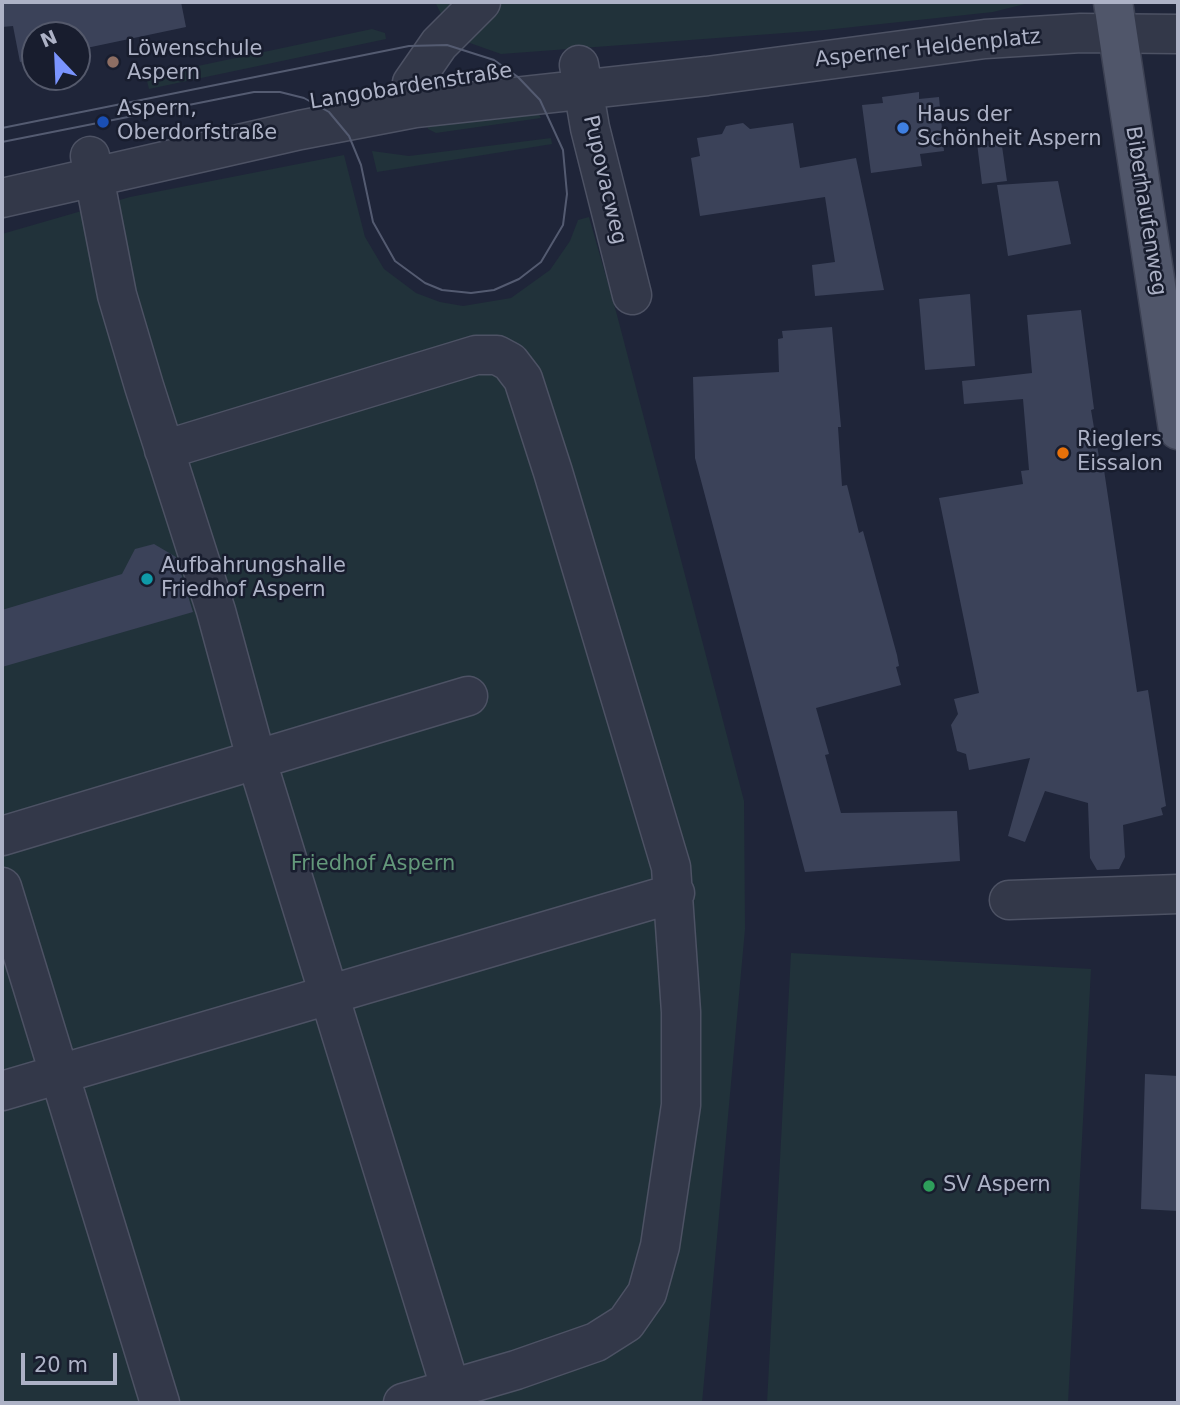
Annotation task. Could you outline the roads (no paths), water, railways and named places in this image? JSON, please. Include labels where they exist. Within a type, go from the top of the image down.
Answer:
[{"type":"main road","name":"Biberhaufenweg","points":[[1115,17],[1178,430]]},
{"type":"street","points":[[414,96],[439,44],[481,2]]},
{"type":"street","name":"Asperner Heldenplatz","points":[[414,96],[581,77],[652,61],[707,76],[985,39],[1115,17],[1178,34]]},
{"type":"street","name":"Langobardenstraße","points":[[2,173],[93,167],[300,130],[414,96],[534,67]]},
{"type":"street","name":"Asperner Heldenplatz","points":[[534,67],[581,77]]},
{"type":"street","name":"Pupovacweg","points":[[581,77],[599,168],[632,295]]},
{"type":"street","points":[[93,167],[117,295],[220,623],[256,758],[452,1396]]},
{"type":"street","name":"Langobardenstraße","points":[[2,198],[93,167]]},
{"type":"street","points":[[164,450],[476,355],[497,355],[516,367],[523,379],[554,472],[671,867],[675,893],[681,1012],[681,1105],[662,1232],[647,1293],[631,1318],[609,1336],[452,1396],[403,1403]]},
{"type":"street","points":[[2,835],[468,696]]},
{"type":"street","points":[[2,887],[160,1403]]},
{"type":"street","points":[[2,1091],[675,893]]},
{"type":"street","points":[[1009,900],[1178,894]]},
{"type":"tram line","points":[[2,128],[409,46],[447,45],[494,60],[518,77],[540,100],[563,150],[567,194],[563,225],[541,262],[519,279],[494,290],[471,293],[442,290],[425,283],[395,261],[373,222],[361,165],[349,136],[329,112],[304,98],[280,92],[254,92],[2,142]]},
{"type":"place","name":"Löwenschule Aspern","points":[[113,62]]},
{"type":"place","name":"Aspern, Oberdorfstraße","points":[[103,122]]},
{"type":"place","name":"Haus der Schönheit Aspern","points":[[903,128]]},
{"type":"place","name":"Rieglers Eissalon","points":[[1063,453]]},
{"type":"place","name":"Aufbahrungshalle Friedhof Aspern","points":[[147,579]]},
{"type":"place","name":"SV Aspern","points":[[929,1186]]},
{"type":"park label","name":"Friedhof Aspern","points":[[373,865]]}]
